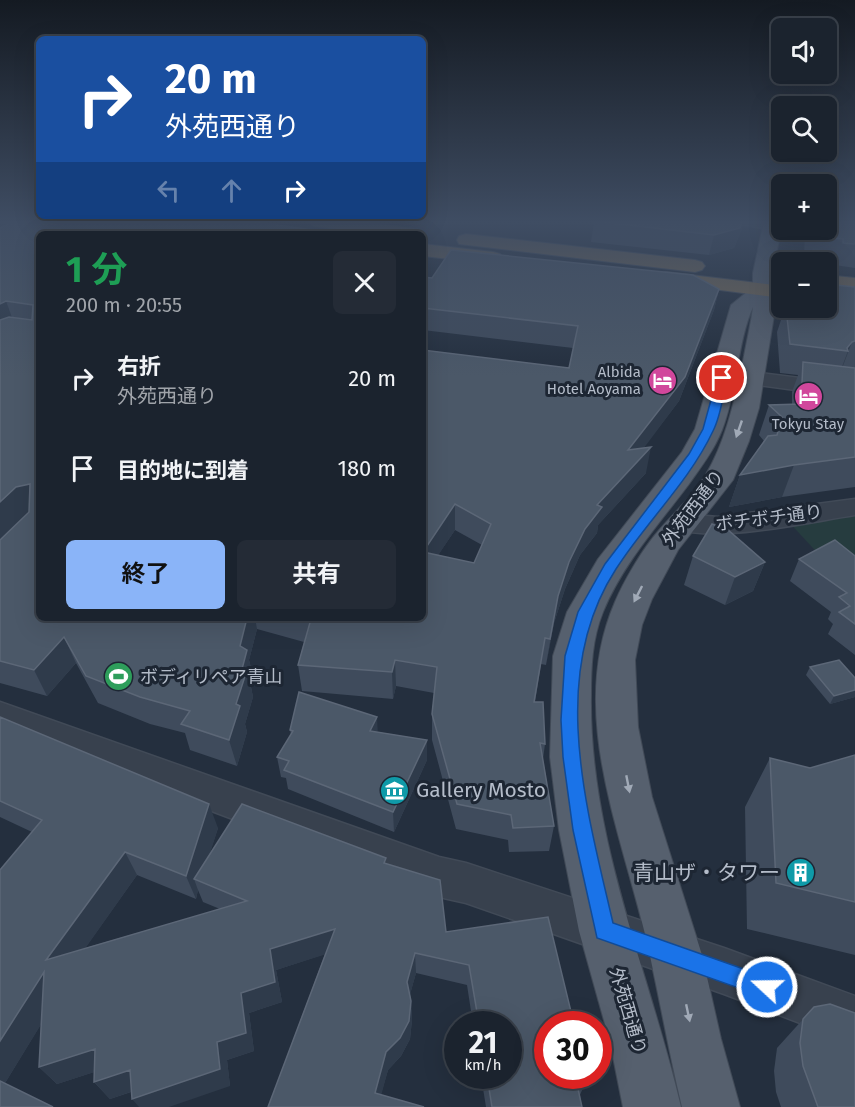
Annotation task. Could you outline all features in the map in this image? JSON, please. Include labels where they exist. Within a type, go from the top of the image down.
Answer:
[{"type":"highway","points":[[663,273],[771,283]]},
{"type":"highway","points":[[697,273],[771,283]]},
{"type":"highway","points":[[837,282],[855,284]]},
{"type":"highway","points":[[837,299],[855,301]]},
{"type":"main road","name":"外苑西通り","points":[[652,1107],[638,1042],[604,931],[582,830],[572,757],[570,720],[572,656],[585,612],[610,567],[695,455],[709,429],[742,306],[771,284]]},
{"type":"main road","name":"外苑西通り","points":[[711,1107],[693,1039],[676,955],[630,797],[617,727],[616,660],[624,625],[634,599],[664,545],[718,480],[728,460],[746,408],[764,309],[771,286]]},
{"type":"street","points":[[752,378],[855,391],[849,378],[855,378]]},
{"type":"street","name":"ボチボチ通り","points":[[684,523],[718,526],[855,507]]},
{"type":"street","points":[[0,716],[439,877],[466,883],[676,955],[855,1020]]},
{"type":"green space","points":[[855,512],[855,581],[824,560],[786,519]]},
{"type":"building","points":[[0,273],[36,273],[36,621],[246,621],[240,646],[247,650],[242,669],[247,670],[236,704],[240,706],[229,740],[181,724],[190,711],[140,697],[86,676],[64,637],[34,670],[0,661],[0,540],[29,512],[30,484],[16,487],[0,502],[0,320],[9,317],[32,320],[33,305],[6,301],[0,304]]},
{"type":"building","points":[[436,273],[670,273],[693,275],[719,289],[685,377],[628,450],[651,447],[597,505],[602,507],[585,529],[569,562],[558,596],[550,639],[545,638],[534,702],[543,702],[545,744],[540,743],[554,826],[513,828],[511,815],[457,804],[432,714],[437,667],[395,660],[392,672],[298,665],[310,621],[426,621],[426,553],[474,563],[491,524],[455,504],[426,548],[426,350],[569,368],[578,326],[426,308],[426,277],[432,278]]},
{"type":"building","points":[[837,285],[855,287],[855,341],[847,348],[848,351],[790,344],[787,318],[837,318]]},
{"type":"building","points":[[803,362],[855,368],[855,457],[740,475],[768,436],[777,435],[782,417],[769,405],[801,404]]},
{"type":"building","points":[[712,524],[728,530],[765,562],[735,577],[693,556]]},
{"type":"building","points":[[835,540],[855,556],[855,624],[839,612],[850,606],[839,597],[847,593],[799,559]]},
{"type":"building","points":[[839,660],[855,678],[855,690],[834,696],[810,667]]},
{"type":"building","points":[[299,692],[377,717],[370,731],[427,740],[393,812],[284,770],[289,761],[277,757],[293,731],[290,730]]},
{"type":"building","points":[[0,717],[209,804],[186,876],[125,852],[46,960],[247,901],[194,879],[242,804],[386,858],[384,863],[440,880],[446,932],[548,917],[571,1011],[534,1011],[534,1089],[578,1089],[582,1107],[492,1107],[489,1089],[522,1089],[522,1011],[477,1011],[469,965],[415,953],[407,982],[411,1001],[409,1021],[400,1038],[386,1052],[375,1093],[424,1107],[268,1107],[335,929],[270,949],[275,982],[241,993],[246,1033],[217,1042],[220,1069],[132,1099],[130,1070],[94,1082],[95,1049],[39,1067],[44,972],[0,1041],[0,870],[42,820],[0,801]]},
{"type":"building","points":[[855,755],[855,902],[776,883],[770,758],[810,768]]},
{"type":"building","points":[[830,1004],[855,1013],[855,1107],[818,1107],[803,1066],[800,1043],[803,1019],[814,1007]]},
{"type":"building","points":[[0,1081],[53,1107],[0,1107]]},
{"type":"place","name":"Albida Hotel Aoyama","points":[[662,381]]},
{"type":"place","name":"Tokyu Stay","points":[[808,397]]},
{"type":"place","name":"ボディリペア青山","points":[[119,677]]},
{"type":"place","name":"Gallery Mosto","points":[[395,790]]},
{"type":"place","name":"青山ザ・タワー","points":[[801,873]]},
{"type":"route","points":[[722,378],[709,429],[695,455],[610,567],[585,612],[572,656],[570,720],[572,757],[582,830],[604,931],[767,987]]}]
